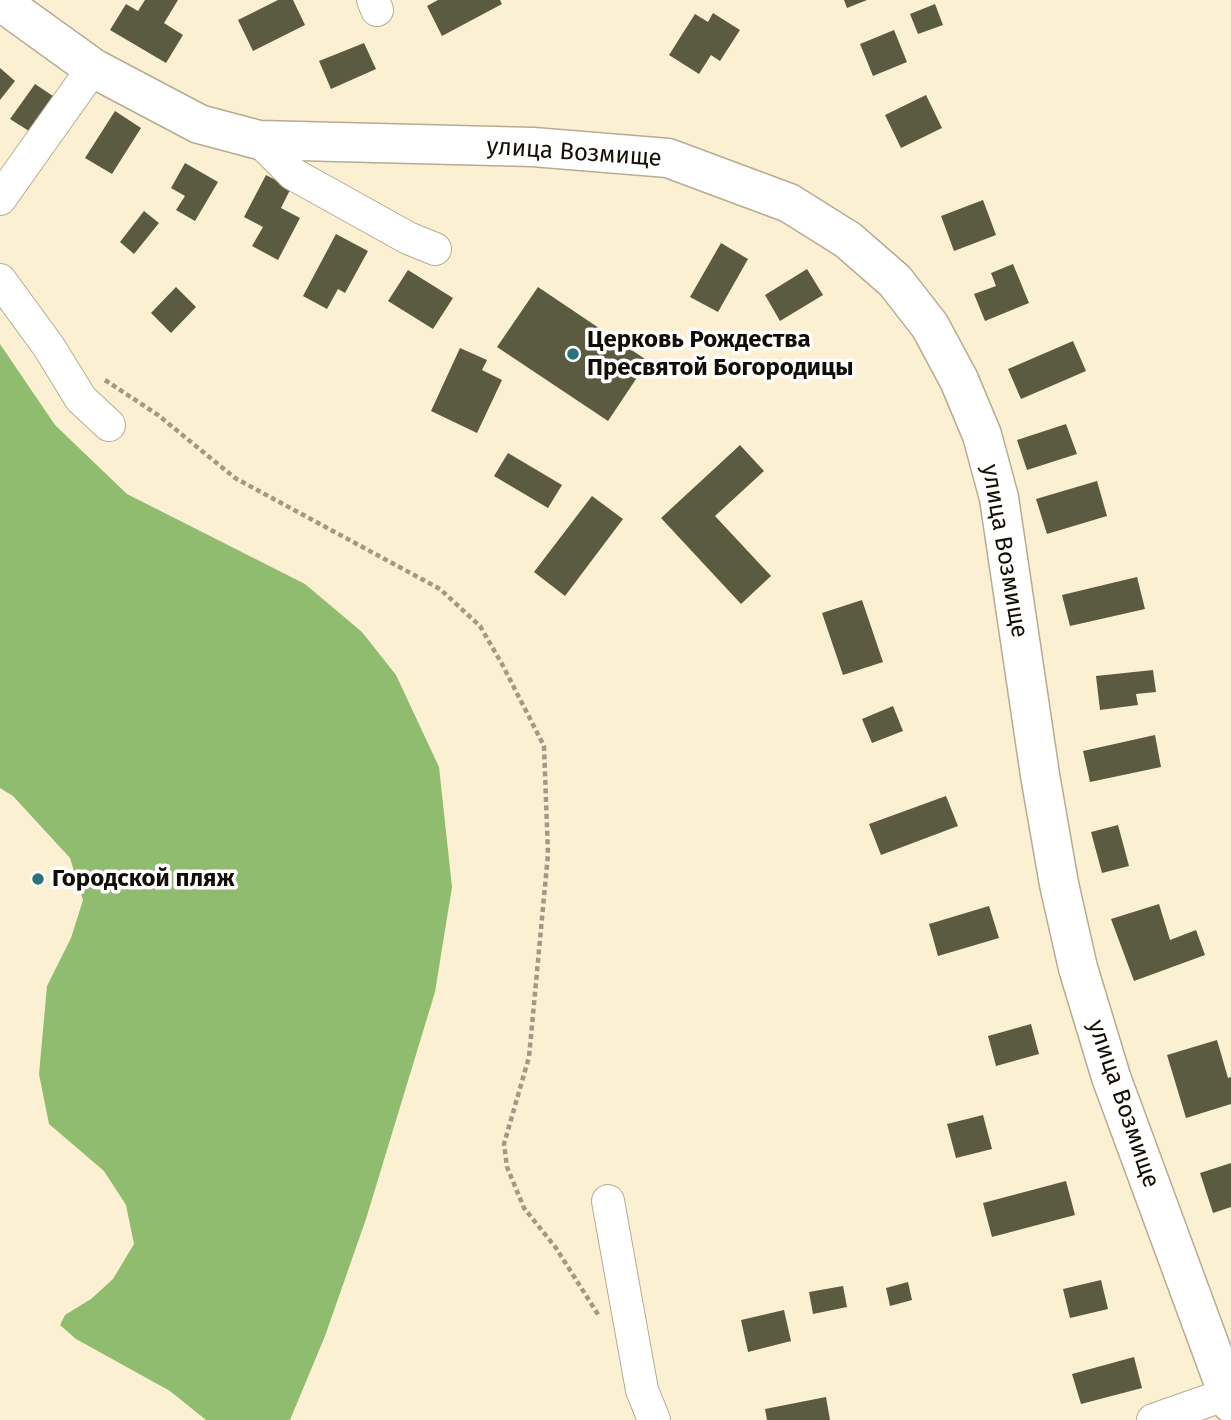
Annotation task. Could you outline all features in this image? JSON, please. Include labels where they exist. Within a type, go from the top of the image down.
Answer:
[{"type":"main road","name":"улица Возмище","points":[[0,1],[93,68],[199,124],[259,140],[533,147],[668,159],[789,203],[848,240],[895,281],[930,326],[959,380],[982,435],[999,498],[1040,775],[1059,884],[1078,968],[1111,1077],[1222,1350],[1229,1398]]},
{"type":"street","points":[[0,199],[93,68]]},
{"type":"street","points":[[259,140],[293,174],[408,238],[435,249]]},
{"type":"street","points":[[0,280],[49,347],[81,399],[109,425]]},
{"type":"street","points":[[608,1200],[642,1390],[654,1420]]},
{"type":"street","points":[[1153,1420],[1229,1398]]},
{"type":"path","points":[[103,379],[158,415],[235,478],[440,589],[480,626],[502,664],[544,746],[548,854],[529,1057],[504,1144],[505,1155],[524,1208],[556,1248],[601,1319]]},
{"type":"shaded area","points":[[0,344],[55,425],[127,494],[305,584],[362,632],[396,675],[439,767],[452,887],[435,992],[366,1219],[325,1336],[290,1420],[206,1420],[170,1391],[76,1339],[60,1325],[65,1315],[91,1299],[113,1279],[134,1244],[126,1205],[104,1171],[49,1124],[39,1074],[47,986],[71,938],[83,900],[70,858],[13,796],[0,788]]},
{"type":"building","points":[[145,0],[178,0],[164,23],[183,35],[166,63],[110,30],[126,4],[138,11]]},
{"type":"building","points":[[278,0],[293,0],[305,25],[253,51],[238,20]]},
{"type":"building","points":[[438,0],[500,0],[502,4],[442,36],[427,6]]},
{"type":"building","points":[[844,0],[867,0],[847,8]]},
{"type":"building","points":[[935,4],[943,25],[918,34],[910,14]]},
{"type":"building","points":[[713,13],[740,30],[720,61],[711,55],[699,74],[669,55],[695,14],[708,22]]},
{"type":"building","points":[[894,30],[907,62],[873,76],[860,44]]},
{"type":"building","points":[[364,43],[376,69],[331,89],[319,61]]},
{"type":"building","points":[[0,68],[15,81],[0,100]]},
{"type":"building","points":[[35,84],[53,96],[29,131],[10,119]]},
{"type":"building","points":[[926,95],[942,128],[901,148],[885,115]]},
{"type":"building","points":[[115,111],[141,128],[112,174],[85,158]]},
{"type":"building","points":[[185,163],[218,182],[195,221],[176,210],[185,196],[171,188]]},
{"type":"building","points":[[266,175],[291,188],[281,208],[300,218],[278,260],[252,246],[263,227],[244,217]]},
{"type":"building","points":[[983,200],[996,235],[954,251],[941,216]]},
{"type":"building","points":[[144,211],[159,223],[134,254],[120,242]]},
{"type":"building","points":[[336,234],[368,251],[345,293],[338,289],[327,309],[303,296]]},
{"type":"building","points":[[721,243],[748,259],[718,312],[690,297]]},
{"type":"building","points":[[1013,264],[1029,303],[985,321],[974,294],[996,286],[991,273]]},
{"type":"building","points":[[807,269],[823,295],[780,321],[765,295]]},
{"type":"building","points":[[408,270],[453,298],[433,329],[388,301]]},
{"type":"building","points":[[176,287],[196,307],[171,333],[151,313]]},
{"type":"building","name":"Церковь Рождества Пресвятой Богородицы","points":[[538,287],[648,361],[608,421],[497,347]]},
{"type":"building","points":[[1073,341],[1086,371],[1021,399],[1008,369]]},
{"type":"building","points":[[460,348],[487,360],[482,370],[502,380],[477,433],[431,411]]},
{"type":"building","points":[[1066,424],[1077,454],[1027,470],[1017,440]]},
{"type":"building","points":[[740,445],[764,471],[715,516],[771,576],[741,604],[661,518]]},
{"type":"building","points":[[508,453],[562,485],[548,508],[494,476]]},
{"type":"building","points":[[1097,481],[1107,516],[1047,534],[1036,499]]},
{"type":"building","points":[[592,496],[623,519],[565,596],[534,572]]},
{"type":"building","points":[[1137,577],[1145,609],[1070,626],[1062,595]]},
{"type":"building","points":[[862,600],[883,662],[843,675],[822,613]]},
{"type":"building","points":[[1153,670],[1156,692],[1136,694],[1138,705],[1100,710],[1096,676]]},
{"type":"building","points":[[893,706],[903,731],[872,743],[862,719]]},
{"type":"building","points":[[1155,735],[1161,767],[1090,782],[1083,751]]},
{"type":"building","points":[[946,796],[958,826],[881,855],[869,824]]},
{"type":"building","points":[[1118,825],[1129,866],[1102,873],[1091,832]]},
{"type":"building","points":[[1159,904],[1170,940],[1196,930],[1205,955],[1134,981],[1111,919]]},
{"type":"building","points":[[989,906],[999,938],[938,956],[929,924]]},
{"type":"building","points":[[1031,1024],[1039,1054],[996,1066],[988,1036]]},
{"type":"building","points":[[1217,1040],[1228,1078],[1231,1077],[1231,1104],[1186,1118],[1167,1055]]},
{"type":"building","points":[[983,1115],[992,1149],[956,1158],[947,1124]]},
{"type":"building","points":[[1231,1163],[1231,1207],[1213,1213],[1200,1173]]},
{"type":"building","points":[[1066,1181],[1075,1215],[992,1237],[983,1203]]},
{"type":"building","points":[[1101,1280],[1108,1309],[1070,1318],[1063,1289]]},
{"type":"building","points":[[908,1282],[912,1300],[890,1306],[886,1288]]},
{"type":"building","points":[[843,1286],[847,1307],[813,1314],[809,1292]]},
{"type":"building","points":[[784,1310],[791,1341],[748,1352],[741,1320]]},
{"type":"building","points":[[1134,1357],[1142,1388],[1081,1404],[1072,1374]]},
{"type":"building","points":[[826,1397],[830,1420],[767,1420],[765,1409]]},
{"type":"place","name":"Церковь Рождества Пресвятой Богородицы","points":[[573,354]]},
{"type":"place","name":"Городской пляж","points":[[38,879]]}]
